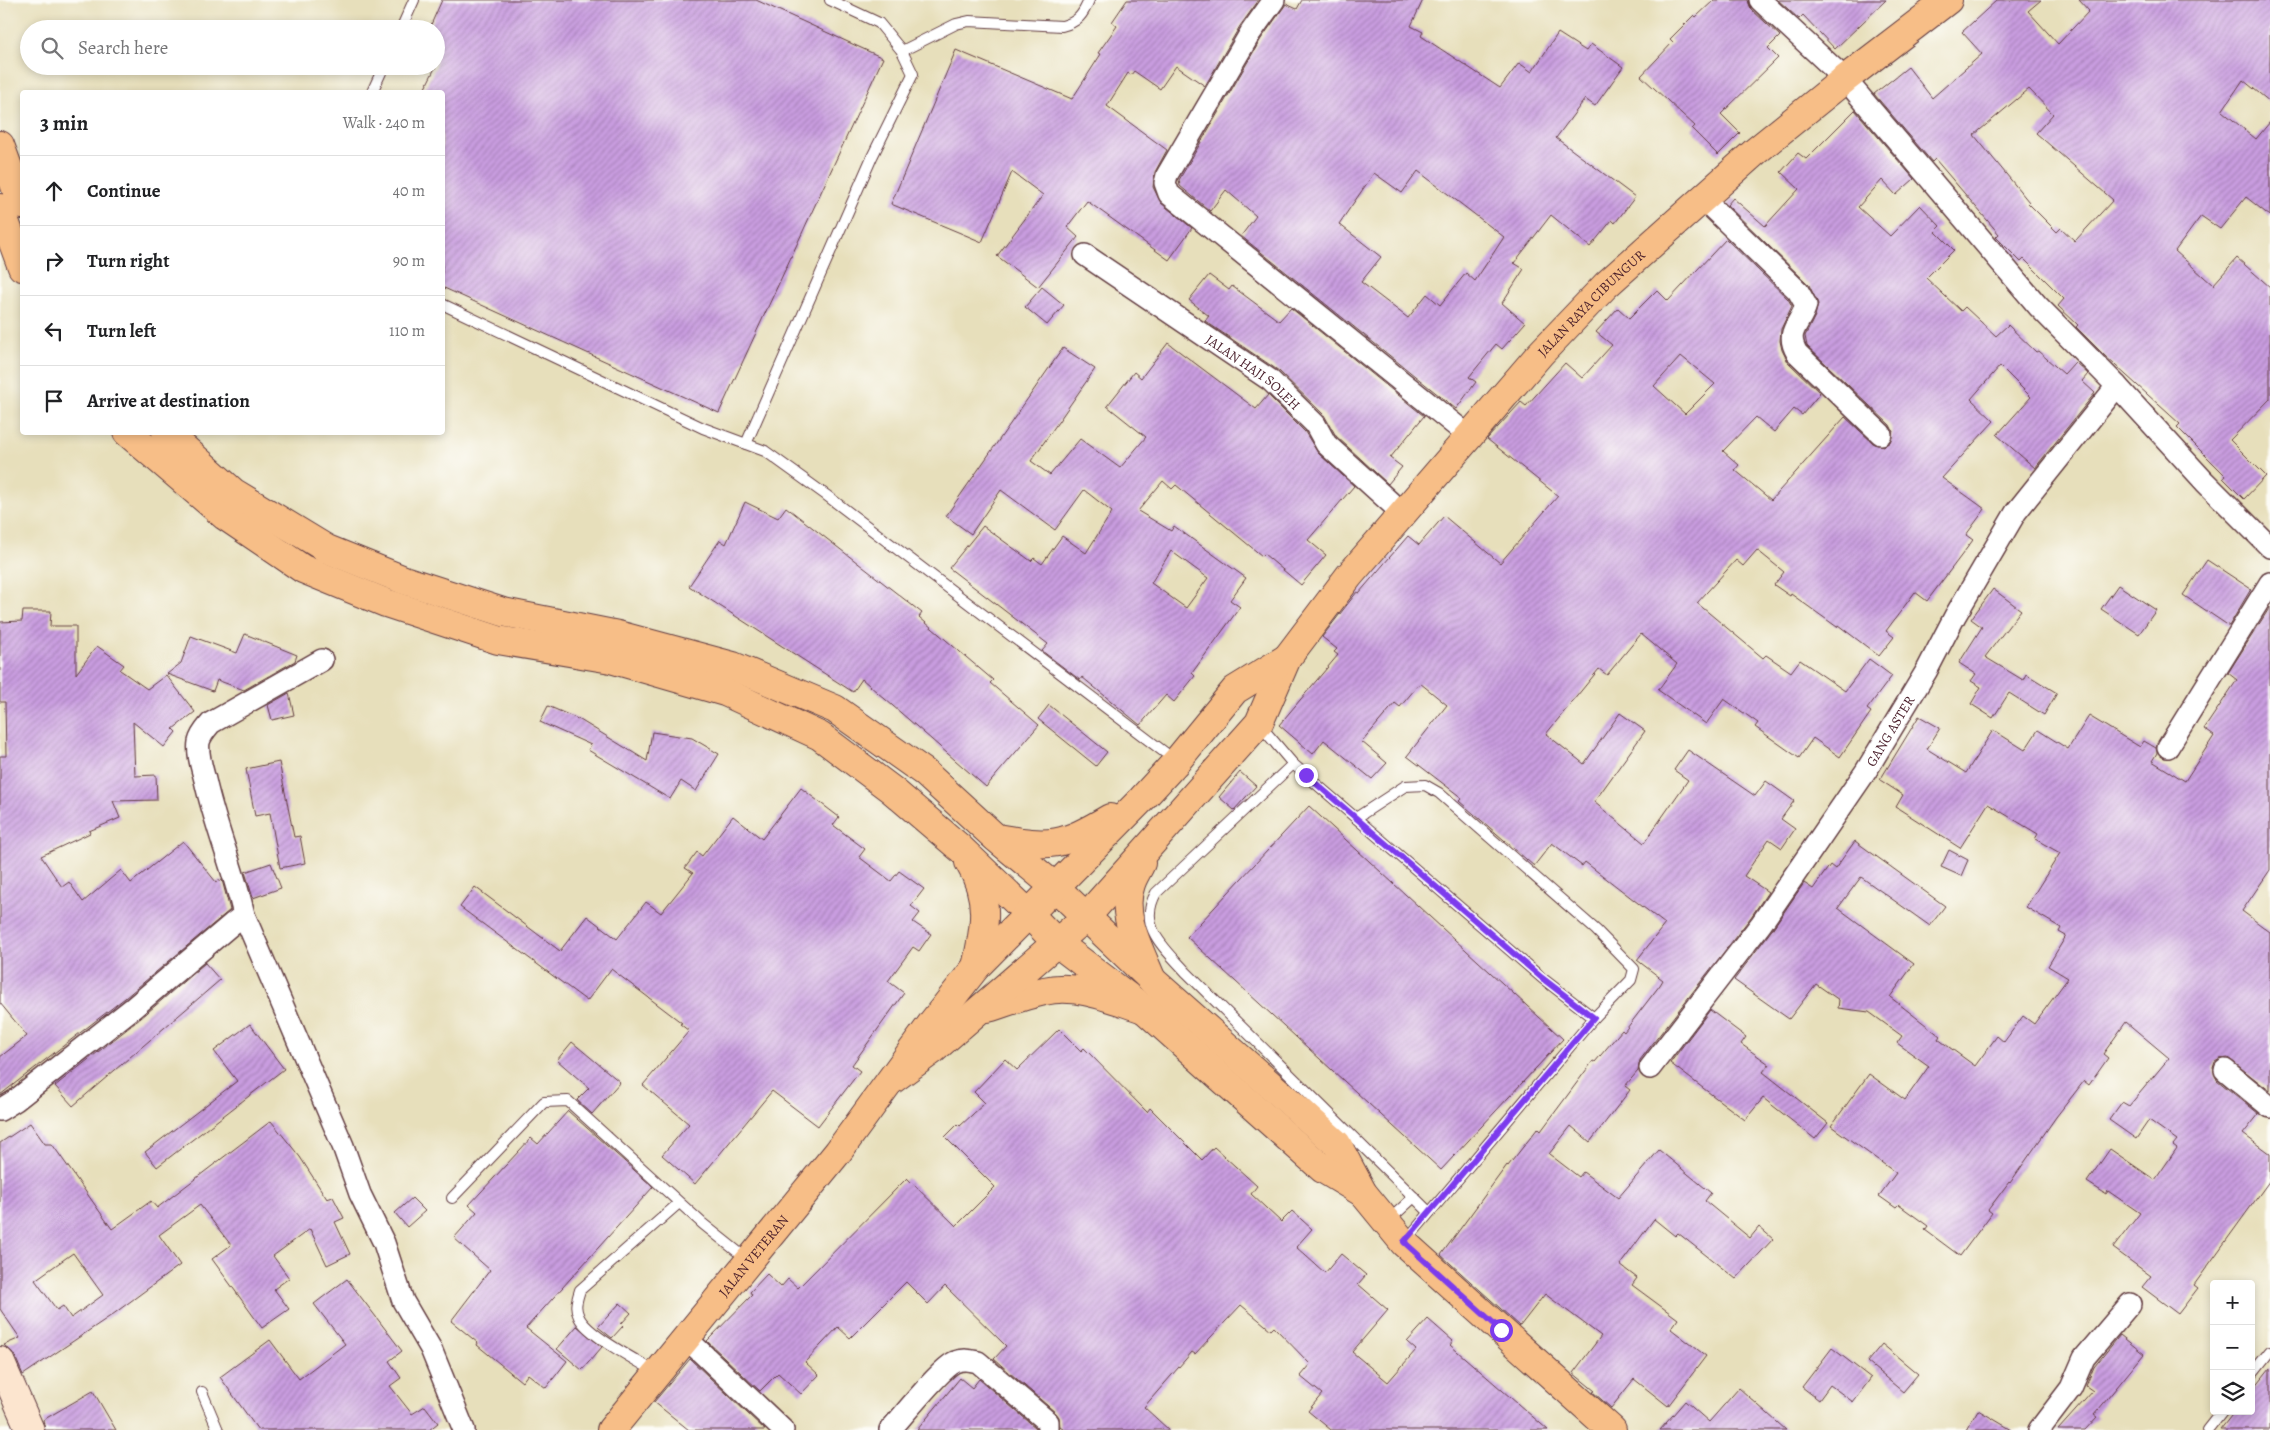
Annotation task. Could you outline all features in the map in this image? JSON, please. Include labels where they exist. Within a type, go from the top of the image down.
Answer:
[{"type":"main road","name":"JALAN RAYA CIBUNGUR","points":[[1287,658],[1349,576],[1402,513],[1470,437],[1540,354],[1606,285],[1703,198],[1845,79],[1948,0]]},
{"type":"main road","points":[[0,145],[20,200]]},
{"type":"main road","points":[[0,208],[20,262]]},
{"type":"main road","points":[[130,435],[225,516],[303,569],[386,603],[498,640],[611,659],[725,692],[820,736],[892,790],[960,848],[1057,943],[1144,1009],[1323,1170],[1363,1193]]},
{"type":"main road","points":[[169,435],[234,492],[327,549],[404,580],[503,612],[618,635],[734,666],[835,709],[924,772],[996,838],[1054,886],[1085,918],[1152,980],[1337,1144],[1363,1193],[1396,1232],[1612,1430]]},
{"type":"main road","points":[[996,838],[1045,845],[1062,842],[1081,835],[1142,798],[1176,762],[1234,690],[1287,658]]},
{"type":"main road","points":[[1152,980],[1134,934],[1128,906],[1130,885],[1151,844],[1259,723],[1287,658]]},
{"type":"main road","name":"JALAN VETERAN","points":[[611,1430],[838,1152],[932,1023],[976,967],[1142,798]]},
{"type":"main road","name":"JALAN VETERAN","points":[[892,1080],[933,1050],[1085,918],[1151,844]]},
{"type":"main road","points":[[960,848],[979,879],[985,906],[984,932],[976,967]]},
{"type":"main road","points":[[976,1012],[1046,990],[1066,989],[1083,990],[1144,1009]]},
{"type":"street","points":[[1274,0],[1251,32],[1167,175],[1165,183],[1169,194],[1470,437]]},
{"type":"street","points":[[1760,0],[1845,79],[2038,306],[2117,386],[2205,482],[2270,547]]},
{"type":"street","points":[[1703,198],[1798,291],[1806,304],[1793,332],[1792,344],[1797,353],[1881,434]]},
{"type":"street","name":"JALAN HAJI SOLEH","points":[[1085,255],[1270,380],[1315,424],[1326,444],[1402,513]]},
{"type":"street","name":"GANG ASTER","points":[[1650,1068],[1761,924],[1866,771],[1922,678],[1954,616],[2016,512],[2117,386]]},
{"type":"street","points":[[2168,747],[2270,583]]},
{"type":"street","points":[[322,660],[211,723],[203,732],[200,741],[200,760],[212,811],[239,891],[244,916],[343,1146],[360,1194],[384,1243],[403,1301],[431,1349],[464,1430]]},
{"type":"street","points":[[0,1110],[16,1100],[133,1008],[244,916]]},
{"type":"street","points":[[2225,1070],[2270,1107]]},
{"type":"street","points":[[2039,1430],[2071,1388],[2084,1358],[2130,1304]]},
{"type":"street","points":[[686,1338],[783,1430]]},
{"type":"street","points":[[890,1430],[941,1374],[953,1363],[965,1360],[978,1362],[1048,1422],[1048,1430]]},
{"type":"street","points":[[0,1361],[30,1430]]},
{"type":"lane","points":[[405,20],[414,0]]},
{"type":"lane","points":[[746,444],[872,157],[913,74],[902,51],[879,23],[830,0]]},
{"type":"lane","points":[[902,51],[956,24],[969,21],[1062,26],[1074,23],[1082,16],[1089,0]]},
{"type":"lane","points":[[373,90],[380,75]]},
{"type":"lane","points":[[445,305],[703,428],[765,451],[826,495],[1176,762]]},
{"type":"lane","points":[[1259,723],[1293,764],[1542,978],[1594,1018]]},
{"type":"lane","points":[[1293,764],[1156,893],[1150,903],[1151,929],[1159,942],[1186,972],[1429,1212]]},
{"type":"lane","points":[[1356,818],[1405,786],[1425,785],[1439,793],[1596,930],[1634,969],[1632,980],[1594,1018],[1429,1212],[1396,1232]]},
{"type":"lane","points":[[452,1198],[544,1102],[555,1100],[568,1101],[679,1203],[748,1260]]},
{"type":"lane","points":[[1396,1232],[1414,1197]]},
{"type":"lane","points":[[657,1373],[598,1336],[581,1322],[576,1305],[580,1290],[679,1203]]},
{"type":"lane","points":[[2255,1370],[2270,1351]]},
{"type":"lane","points":[[202,1392],[218,1430]]},
{"type":"lane","points":[[2208,1430],[2220,1415]]},
{"type":"building","points":[[442,0],[756,0],[883,58],[719,413],[445,288],[445,90],[424,90],[432,75],[445,75],[445,20],[433,20]]},
{"type":"building","points":[[1127,0],[1259,0],[1240,26],[1205,86],[1176,66],[1160,89],[1134,71],[1131,75],[1128,73],[1107,106],[1167,150],[1155,172],[1153,187],[1161,203],[1192,228],[1169,260],[1087,201],[1067,227],[1078,237],[1038,287],[997,256],[1043,195],[1012,172],[982,242],[891,204],[956,50],[1072,99],[1101,54],[1098,53],[1117,26],[1112,22]]},
{"type":"building","points":[[1302,0],[1423,0],[1411,26],[1423,32],[1421,36],[1500,88],[1519,63],[1532,72],[1558,33],[1586,51],[1591,44],[1623,67],[1595,106],[1585,99],[1556,138],[1635,197],[1615,223],[1612,220],[1590,247],[1551,215],[1514,263],[1524,269],[1502,303],[1525,323],[1502,349],[1496,344],[1469,377],[1476,382],[1456,409],[1241,236],[1256,216],[1226,190],[1210,211],[1180,186],[1179,180],[1261,39],[1286,4],[1297,9]],"holes":[[[1418,171],[1504,237],[1475,281],[1466,273],[1440,305],[1427,294],[1408,318],[1361,282],[1381,257],[1339,224],[1374,173],[1402,193]]]},
{"type":"building","points":[[1714,0],[1748,0],[1751,9],[1780,36],[1768,48],[1778,58],[1721,114],[1740,133],[1718,155],[1692,129],[1695,126],[1641,76],[1673,42],[1670,39],[1694,15],[1696,17]]},
{"type":"building","points":[[1778,0],[1886,0],[1835,49],[1803,15],[1799,19]]},
{"type":"building","points":[[1997,0],[2041,0],[2028,11],[2058,44],[2089,11],[2079,0],[2270,0],[2270,102],[2243,80],[2222,111],[2256,139],[2270,122],[2270,216],[2246,197],[2220,229],[2201,216],[2175,251],[2213,285],[2237,258],[2270,287],[2270,399],[2230,440],[2266,476],[2244,499],[2223,478],[2226,476],[2177,427],[2180,424],[2076,327],[2078,325],[2058,306],[2064,299],[2024,259],[2021,262],[1996,237],[1999,234],[1935,159],[1932,162],[1874,94],[1908,67],[1932,98],[1982,54],[1962,32]],"holes":[[[2029,89],[2053,114],[2036,133],[2113,200],[2075,241],[2061,228],[2057,232],[2028,203],[1974,135]]]},
{"type":"building","points":[[1855,110],[1914,179],[1896,195],[1882,180],[1858,207],[1890,236],[1920,205],[1940,226],[1935,231],[1954,250],[1926,278],[1961,311],[1965,307],[1996,336],[2008,325],[2036,352],[2038,351],[2064,374],[2075,362],[2088,374],[2082,381],[2095,393],[2035,468],[1997,435],[2031,397],[2000,366],[1971,399],[1994,421],[1942,478],[1985,509],[1966,535],[1973,540],[1927,601],[1915,592],[1886,631],[1894,637],[1879,656],[1838,625],[1837,627],[1791,594],[1790,596],[1774,585],[1784,572],[1757,550],[1743,566],[1736,560],[1697,603],[1763,658],[1766,655],[1791,672],[1800,660],[1845,691],[1869,659],[1892,676],[1867,709],[1871,712],[1840,757],[1813,738],[1799,758],[1755,727],[1758,723],[1724,699],[1706,724],[1658,690],[1677,664],[1641,634],[1607,675],[1599,669],[1546,734],[1584,764],[1620,713],[1645,731],[1594,802],[1644,843],[1688,780],[1674,770],[1688,750],[1755,796],[1766,781],[1794,801],[1781,819],[1795,829],[1782,848],[1769,839],[1744,876],[1768,892],[1751,917],[1640,1060],[1638,1071],[1625,1086],[1630,1090],[1590,1142],[1571,1126],[1549,1154],[1579,1177],[1583,1172],[1618,1198],[1659,1150],[1711,1193],[1705,1201],[1750,1238],[1759,1227],[1773,1239],[1736,1279],[1678,1233],[1675,1236],[1654,1219],[1620,1265],[1637,1278],[1632,1285],[1678,1319],[1671,1329],[1706,1356],[1668,1406],[1634,1379],[1611,1408],[1593,1392],[1595,1391],[1573,1373],[1601,1336],[1545,1294],[1520,1326],[1441,1255],[1507,1165],[1538,1128],[1541,1131],[1593,1061],[1595,1062],[1622,1030],[1624,1032],[1660,985],[1663,980],[1637,960],[1665,924],[1585,862],[1582,866],[1552,843],[1534,866],[1459,801],[1462,798],[1407,756],[1447,705],[1420,683],[1400,707],[1395,703],[1362,742],[1387,763],[1372,779],[1324,740],[1313,754],[1279,725],[1338,655],[1334,652],[1337,649],[1322,637],[1357,592],[1359,593],[1408,536],[1419,545],[1444,516],[1500,563],[1558,496],[1487,439],[1521,402],[1526,406],[1565,363],[1582,378],[1612,345],[1596,332],[1618,308],[1629,318],[1657,290],[1668,301],[1726,239],[1788,299],[1792,306],[1781,329],[1780,341],[1782,350],[1788,362],[1820,393],[1802,415],[1794,409],[1774,432],[1756,417],[1723,451],[1739,465],[1735,470],[1771,500],[1845,417],[1873,443],[1884,446],[1890,442],[1893,431],[1890,425],[1807,346],[1805,336],[1815,316],[1818,304],[1809,285],[1727,205],[1733,198],[1765,226],[1799,189],[1781,172],[1798,153],[1806,159]],"holes":[[[1681,356],[1715,384],[1685,414],[1654,386]]]},
{"type":"building","points":[[1209,275],[1229,290],[1232,286],[1279,321],[1291,308],[1424,416],[1390,458],[1402,467],[1388,484],[1336,436],[1324,415],[1279,371],[1205,321],[1209,316],[1189,300]]},
{"type":"building","points":[[1042,287],[1064,305],[1047,325],[1025,307]]},
{"type":"building","points":[[1168,343],[1256,409],[1268,395],[1305,432],[1318,453],[1354,486],[1308,540],[1326,555],[1301,585],[1264,554],[1262,556],[1176,485],[1172,489],[1163,481],[1138,511],[1171,531],[1174,526],[1246,578],[1230,600],[1240,607],[1192,673],[1195,676],[1174,702],[1166,695],[1140,725],[1082,677],[1080,680],[1042,651],[1048,644],[949,568],[983,526],[1031,561],[1034,558],[1042,564],[1062,536],[1086,553],[1112,512],[1084,490],[1055,530],[1001,490],[971,534],[946,516],[1063,348],[1095,369],[1031,461],[1050,475],[1080,439],[1120,468],[1146,437],[1107,406],[1134,372],[1141,378]],"holes":[[[1171,551],[1208,578],[1186,608],[1151,583]]]},
{"type":"building","points":[[745,502],[778,518],[786,507],[922,613],[919,617],[993,680],[990,683],[1039,725],[986,787],[862,679],[853,692],[689,586],[720,540],[726,544]]},
{"type":"building","points":[[2207,560],[2251,589],[2229,626],[2183,595]]},
{"type":"building","points":[[2118,585],[2156,610],[2139,634],[2101,609]]},
{"type":"building","points":[[1993,589],[2021,610],[1985,657],[2023,680],[2026,674],[2057,693],[2044,715],[2009,693],[1993,718],[1971,704],[1981,687],[1971,681],[1976,674],[1959,663],[1982,627],[1971,619]]},
{"type":"building","points":[[2270,607],[2270,870],[2242,911],[2270,932],[2270,1091],[2228,1058],[2215,1062],[2213,1068],[2217,1080],[2259,1114],[2243,1134],[2270,1154],[2270,1180],[2194,1285],[2198,1288],[2178,1314],[2142,1287],[2151,1276],[2113,1248],[2140,1213],[2108,1191],[2106,1194],[2087,1182],[2110,1149],[2155,1180],[2177,1148],[2173,1145],[2177,1140],[2149,1120],[2136,1139],[2109,1120],[2122,1102],[2129,1106],[2169,1058],[2126,1022],[2103,1054],[2108,1058],[2089,1085],[2084,1081],[2056,1117],[2010,1183],[1988,1210],[1992,1213],[1960,1256],[1925,1230],[1928,1226],[1899,1205],[1896,1208],[1879,1196],[1896,1173],[1831,1126],[1869,1074],[1905,1100],[1929,1066],[1897,1043],[1902,1036],[1869,1012],[1838,1008],[1839,1000],[1816,984],[1789,1019],[1734,980],[1804,883],[1813,889],[1830,865],[1835,869],[1855,841],[1945,906],[1930,926],[1861,877],[1838,908],[1914,964],[1890,997],[1940,1036],[1938,1039],[1975,1066],[1997,1036],[2004,1042],[2023,1016],[2034,1024],[2068,978],[2048,966],[2066,936],[2059,932],[2061,928],[2026,907],[2060,853],[2035,839],[2038,834],[1988,804],[1960,848],[1896,807],[1903,795],[1880,780],[1919,716],[1940,728],[1927,749],[1966,773],[1993,730],[2025,750],[2038,730],[2068,749],[2089,716],[2140,747],[2144,741],[2156,748],[2157,753],[2152,761],[2185,781],[2214,736],[2204,729],[2237,680],[2228,673]]},
{"type":"building","points":[[23,611],[51,611],[50,626],[76,626],[76,674],[97,646],[124,665],[120,670],[147,689],[166,675],[195,712],[173,729],[176,732],[164,747],[133,722],[135,776],[156,775],[157,800],[113,801],[120,818],[89,831],[90,833],[41,856],[62,887],[69,882],[83,902],[121,870],[131,883],[183,841],[216,882],[222,880],[230,910],[125,998],[0,1095],[0,1057],[27,1036],[0,1003],[0,756],[6,756],[5,702],[0,702],[0,622],[22,621]]},
{"type":"building","points":[[245,634],[297,655],[295,661],[244,690],[217,680],[213,691],[167,674],[181,663],[191,636],[237,653]]},
{"type":"building","points":[[289,693],[294,715],[272,720],[268,705]]},
{"type":"building","points":[[1049,705],[1107,752],[1096,766],[1038,719]]},
{"type":"building","points":[[548,706],[580,720],[647,761],[652,732],[692,738],[719,754],[696,791],[681,781],[670,799],[588,750],[591,745],[540,722]]},
{"type":"building","points":[[279,762],[294,837],[300,836],[305,863],[280,868],[270,813],[255,816],[246,769]]},
{"type":"building","points":[[1240,772],[1256,786],[1234,810],[1219,797]]},
{"type":"building","points":[[801,788],[839,817],[833,825],[865,849],[859,857],[891,881],[899,871],[924,889],[911,906],[920,913],[913,922],[931,934],[919,951],[913,947],[888,981],[904,993],[852,1065],[860,1071],[818,1126],[772,1091],[695,1184],[662,1155],[689,1124],[643,1085],[689,1031],[680,1024],[682,1023],[611,969],[587,1001],[460,907],[475,887],[560,951],[587,916],[617,939],[646,902],[661,913],[693,873],[685,868],[697,852],[702,856],[733,816],[762,839]]},
{"type":"building","points":[[1309,806],[1563,1039],[1441,1170],[1187,937]]},
{"type":"building","points":[[1949,850],[1968,860],[1961,876],[1941,867]]},
{"type":"building","points":[[271,863],[281,888],[253,898],[245,872]]},
{"type":"building","points":[[205,963],[220,980],[73,1106],[55,1086],[141,1018]]},
{"type":"building","points":[[1710,1010],[1746,1037],[1741,1044],[1769,1064],[1763,1072],[1828,1123],[1815,1139],[1763,1098],[1745,1120],[1670,1063]]},
{"type":"building","points":[[250,1024],[284,1069],[157,1167],[145,1152],[237,1081],[214,1051]]},
{"type":"building","points":[[1059,1029],[1081,1051],[1084,1048],[1147,1112],[1150,1108],[1202,1160],[1214,1147],[1257,1186],[1251,1194],[1281,1222],[1292,1211],[1312,1229],[1296,1247],[1325,1273],[1341,1254],[1366,1275],[1358,1284],[1388,1310],[1352,1352],[1388,1382],[1416,1350],[1407,1342],[1428,1319],[1453,1341],[1450,1345],[1548,1430],[1331,1430],[1308,1411],[1322,1394],[1300,1376],[1310,1364],[1274,1327],[1271,1330],[1241,1305],[1195,1354],[1192,1352],[1144,1407],[1169,1430],[1064,1430],[1060,1427],[1059,1417],[1056,1413],[994,1359],[1006,1346],[945,1286],[928,1304],[906,1282],[850,1338],[838,1327],[805,1362],[819,1375],[801,1394],[778,1373],[760,1391],[707,1341],[752,1295],[750,1292],[767,1274],[781,1287],[788,1279],[798,1288],[907,1178],[956,1226],[995,1187],[945,1137],[985,1103],[974,1092],[1005,1059],[1017,1070]]},
{"type":"building","points":[[572,1042],[620,1082],[592,1114],[577,1100],[589,1088],[557,1060]]},
{"type":"building","points":[[568,1111],[653,1187],[526,1328],[567,1361],[546,1388],[528,1374],[522,1382],[451,1321],[490,1270],[454,1238],[477,1212],[469,1205],[531,1138],[538,1144]]},
{"type":"building","points":[[271,1121],[300,1157],[327,1199],[333,1197],[344,1218],[335,1222],[350,1254],[327,1265],[310,1229],[273,1256],[289,1278],[274,1289],[289,1309],[262,1328],[212,1259],[231,1245],[200,1205],[159,1235],[180,1265],[112,1315],[23,1375],[14,1354],[4,1345],[20,1338],[0,1309],[0,1143],[30,1123],[45,1144],[52,1144],[112,1229],[151,1201],[157,1208]],"holes":[[[73,1253],[103,1295],[71,1318],[63,1306],[57,1310],[35,1280]]]},
{"type":"building","points":[[412,1198],[425,1211],[407,1227],[395,1213]]},
{"type":"building","points":[[347,1279],[402,1351],[389,1361],[401,1378],[390,1386],[412,1414],[425,1406],[438,1423],[429,1430],[258,1430],[220,1377],[270,1340],[299,1379],[345,1344],[314,1304]]},
{"type":"building","points":[[620,1303],[631,1313],[612,1338],[598,1327]]},
{"type":"building","points":[[577,1326],[602,1347],[582,1370],[557,1349]]},
{"type":"building","points":[[2120,1335],[2144,1354],[2094,1415],[2097,1417],[2085,1430],[2058,1430],[2093,1391],[2086,1386],[2094,1367]]},
{"type":"building","points":[[1882,1344],[1918,1374],[1903,1392],[1867,1362]]},
{"type":"building","points":[[1832,1348],[1871,1378],[1853,1402],[1830,1385],[1819,1400],[1802,1387]]},
{"type":"building","points":[[690,1359],[765,1430],[689,1430],[654,1402]]},
{"type":"building","points":[[2270,1368],[2270,1430],[2220,1430],[2232,1415],[2255,1415],[2255,1387]]},
{"type":"building","points":[[960,1378],[972,1388],[979,1379],[1036,1430],[917,1430]]},
{"type":"building","points":[[1739,1388],[1786,1430],[1660,1430],[1685,1401],[1709,1422]]},
{"type":"building","points":[[93,1391],[116,1430],[45,1430],[43,1420]]},
{"type":"building","points":[[1978,1410],[2012,1430],[1966,1430]]},
{"type":"route","points":[[1306,775],[1542,978],[1594,1018],[1404,1242],[1501,1330]]}]
